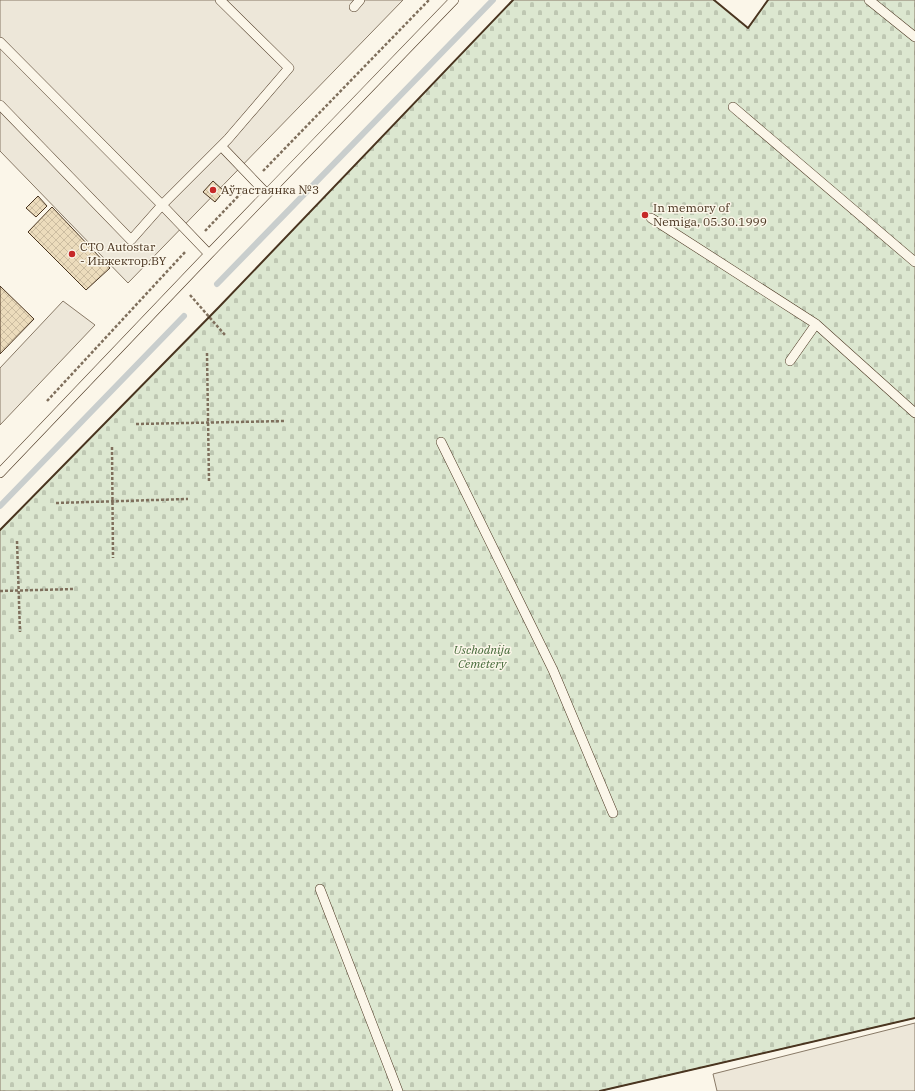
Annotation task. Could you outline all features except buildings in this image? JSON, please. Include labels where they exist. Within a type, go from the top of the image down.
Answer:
[{"type":"lane","points":[[0,105],[131,240],[162,205],[221,146],[289,68],[220,0]]},
{"type":"lane","points":[[0,473],[454,0]]},
{"type":"lane","points":[[869,0],[915,37]]},
{"type":"lane","points":[[0,42],[209,254]]},
{"type":"lane","points":[[733,107],[915,262]]},
{"type":"lane","points":[[221,146],[267,194]]},
{"type":"lane","points":[[651,218],[816,324],[915,413]]},
{"type":"lane","points":[[790,361],[816,324]]},
{"type":"lane","points":[[441,442],[552,670],[613,813]]},
{"type":"lane","points":[[320,889],[398,1091]]},
{"type":"path","points":[[44,404],[196,240],[429,0]]},
{"type":"path","points":[[180,284],[225,335]]},
{"type":"path","points":[[207,353],[209,482]]},
{"type":"path","points":[[136,424],[286,421]]},
{"type":"path","points":[[112,447],[114,558]]},
{"type":"path","points":[[56,503],[188,499]]},
{"type":"path","points":[[17,541],[20,632]]},
{"type":"path","points":[[0,592],[74,589]]},
{"type":"green space","name":"Uschodnija Cemetery","points":[[513,0],[714,0],[748,28],[768,0],[915,0],[915,1018],[600,1091],[0,1091],[0,530],[219,307]]},
{"type":"shaded area","points":[[0,0],[403,0],[128,283],[0,151]]},
{"type":"shaded area","points":[[63,301],[95,325],[0,425],[0,368]]},
{"type":"shaded area","points":[[915,1023],[915,1091],[717,1091],[713,1074]]},
{"type":"waterway","points":[[217,284],[493,0]]},
{"type":"waterway","points":[[0,506],[184,316]]},
{"type":"wall","points":[[0,530],[219,307],[513,0]]},
{"type":"wall","points":[[714,0],[748,28],[768,0]]},
{"type":"wall","points":[[600,1091],[915,1018]]},
{"type":"place","name":"Аўтастаянка №3","points":[[213,190]]},
{"type":"place","name":"In memory of Nemiga, 05.30.1999","points":[[645,215]]},
{"type":"place","name":"СТО Autostar - Инжектор.BY","points":[[72,254]]}]
